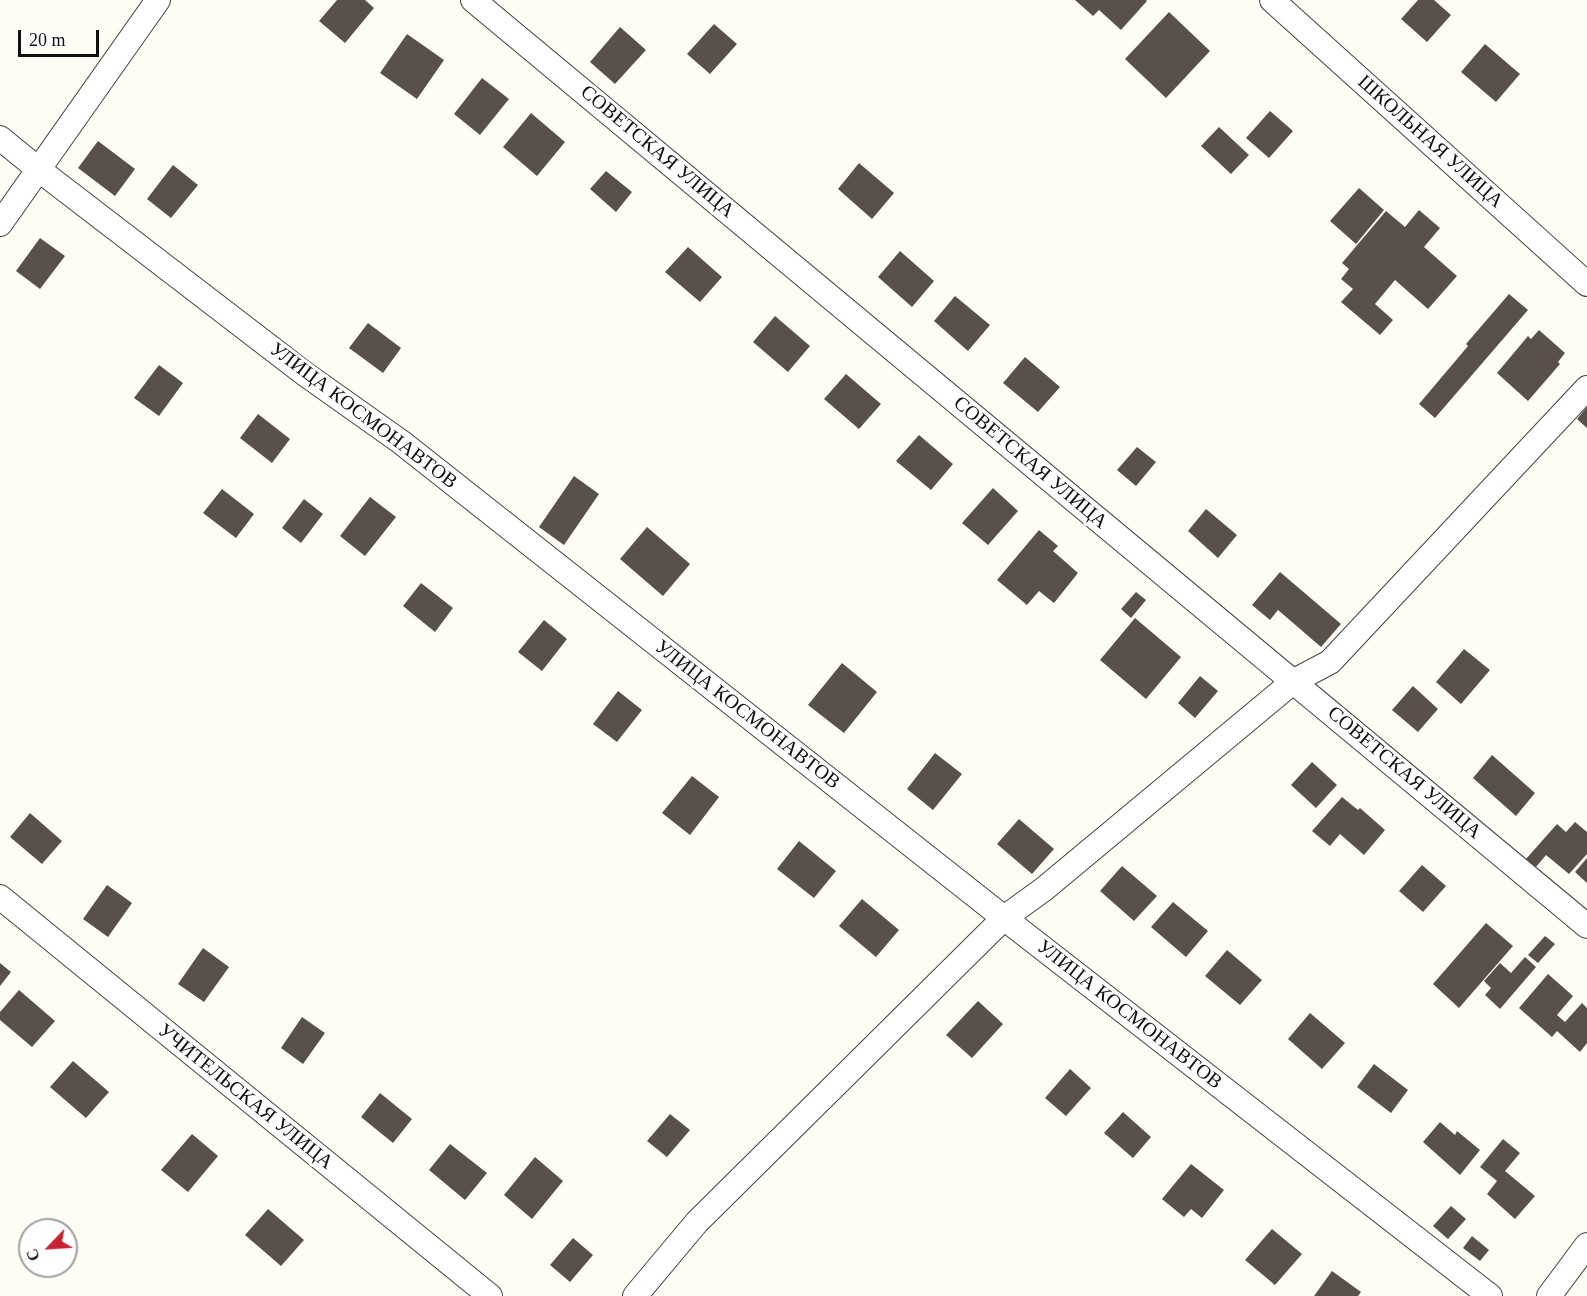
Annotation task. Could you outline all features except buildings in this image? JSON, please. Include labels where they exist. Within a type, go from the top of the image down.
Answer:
[{"type":"street","points":[[0,224],[158,0]]},
{"type":"street","name":"СОВЕТСКАЯ УЛИЦА","points":[[473,0],[1587,926]]},
{"type":"street","name":"ШКОЛЬНАЯ УЛИЦА","points":[[1272,0],[1587,284]]},
{"type":"street","name":"УЛИЦА КОСМОНАВТОВ","points":[[0,138],[305,374],[401,442],[1004,918],[1490,1296]]},
{"type":"street","points":[[635,1296],[697,1222],[1004,918],[1044,889],[1294,681],[1330,662],[1587,388]]},
{"type":"street","name":"УЧИТЕЛЬСКАЯ УЛИЦА","points":[[0,897],[490,1296]]},
{"type":"street","points":[[1549,1296],[1587,1245]]}]
